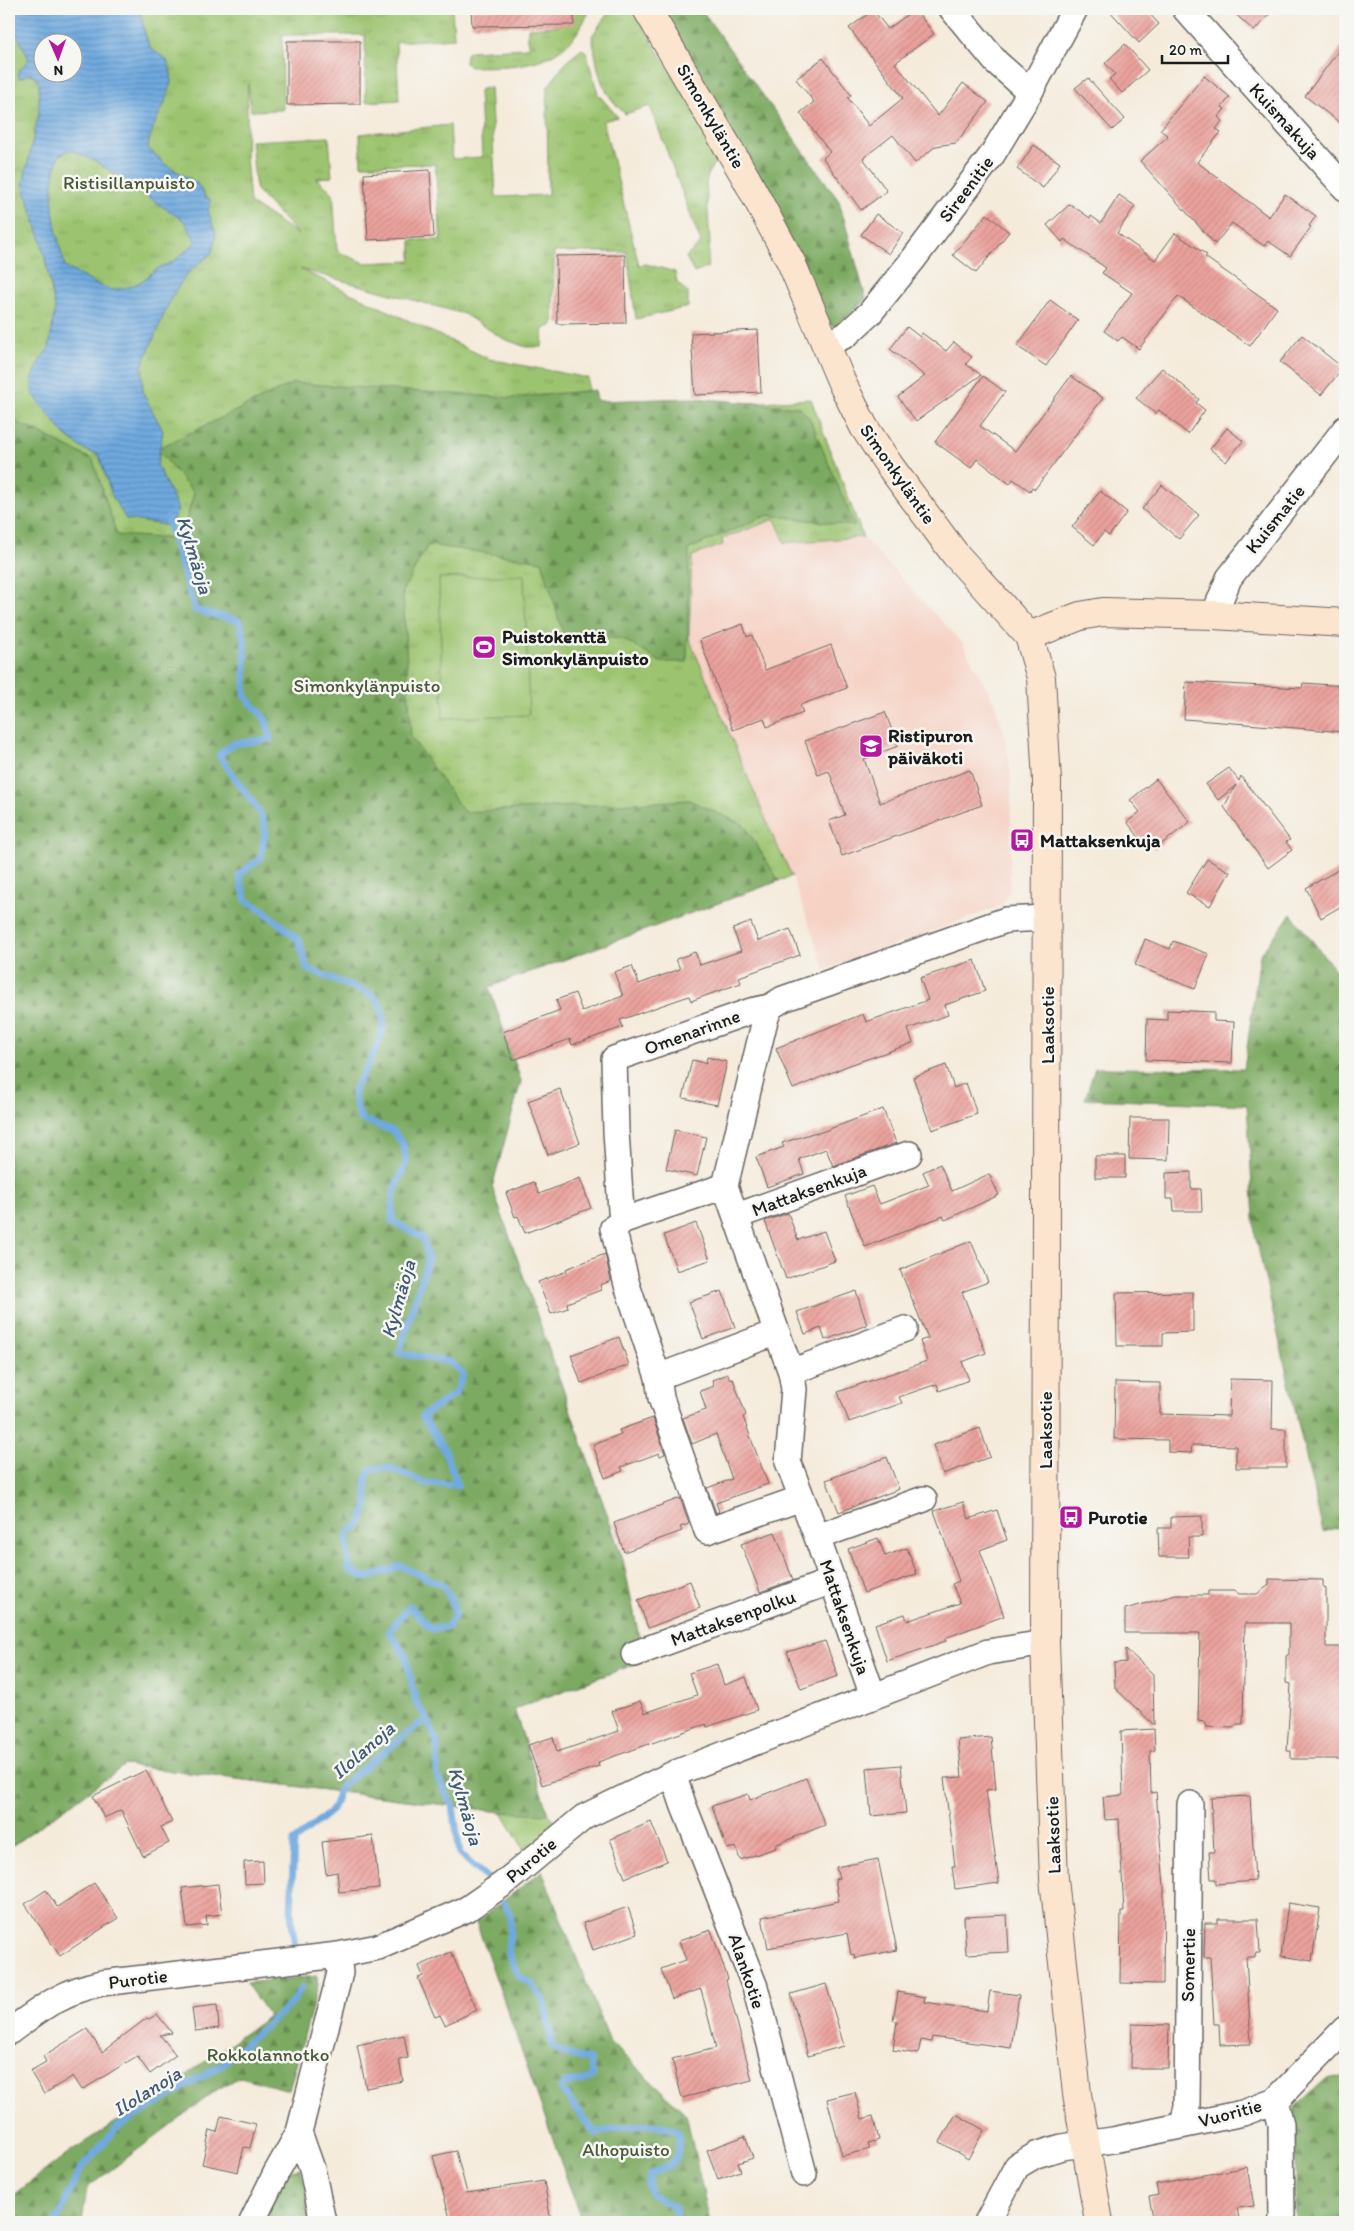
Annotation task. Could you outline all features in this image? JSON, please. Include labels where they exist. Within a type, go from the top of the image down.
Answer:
[{"type":"main road","name":"Simonkyläntie","points":[[647,9],[693,85],[791,262],[842,383],[864,427],[888,465],[955,554],[1030,636]]},
{"type":"main road","points":[[1030,636],[1080,616],[1103,612],[1214,615],[1345,623]]},
{"type":"main road","name":"Laaksotie","points":[[1030,636],[1041,678],[1047,781],[1045,1643],[1054,1879],[1077,2094],[1099,2222]]},
{"type":"street","points":[[952,9],[996,62],[1030,92]]},
{"type":"street","name":"Sireenitie","points":[[827,344],[846,336],[876,306],[992,155],[1030,92],[1075,9]]},
{"type":"street","name":"Kuismakuja","points":[[1185,9],[1345,188]]},
{"type":"street","name":"Kuismatie","points":[[1214,615],[1229,578],[1345,430]]},
{"type":"street","points":[[770,1007],[783,1000],[972,930],[1006,920],[1046,918]]},
{"type":"street","name":"Omenarinne","points":[[624,1220],[621,1211],[614,1059],[751,1011],[770,1007]]},
{"type":"street","name":"Mattaksenkuja","points":[[770,1007],[764,1020],[725,1186],[791,1372],[794,1389],[788,1462],[817,1537],[873,1696]]},
{"type":"street","name":"Mattaksenkuja","points":[[736,1216],[909,1154]]},
{"type":"street","points":[[725,1186],[624,1220],[612,1228],[627,1286],[658,1376],[661,1398],[707,1531],[802,1498]]},
{"type":"street","points":[[791,1372],[906,1329]]},
{"type":"street","points":[[658,1376],[776,1332]]},
{"type":"street","name":"Mattaksenkuja","points":[[817,1537],[924,1499]]},
{"type":"street","name":"Mattaksenpolku","points":[[634,1654],[832,1581]]},
{"type":"street","name":"Purotie","points":[[9,2032],[53,2000],[78,1988],[338,1955],[378,1947],[467,1909],[503,1884],[584,1816],[674,1774],[988,1652],[1045,1643]]},
{"type":"street","name":"Alankotie","points":[[674,1774],[683,1804],[755,1987],[804,2174]]},
{"type":"street","name":"Somertie","points":[[1183,2125],[1187,2106],[1190,1804]]},
{"type":"street","points":[[252,2222],[299,2132],[340,1972],[338,1955]]},
{"type":"street","name":"Vuoritie","points":[[987,2222],[1017,2166],[1049,2150],[1114,2140],[1243,2113],[1275,2101],[1335,2055],[1345,2029]]},
{"type":"street","points":[[1275,2101],[1281,2124],[1282,2222]]},
{"type":"street","points":[[299,2132],[312,2169],[322,2222]]},
{"type":"shaded area","name":"Ristipuron päiväkoti","points":[[775,519],[785,543],[863,537],[963,644],[995,704],[1005,736],[1011,776],[1010,891],[1001,906],[825,970],[792,876],[775,841],[689,637],[692,556],[723,545],[721,539]]},
{"type":"green space","name":"Simonkylänpuisto","points":[[9,9],[452,9],[454,38],[396,42],[399,100],[366,102],[365,35],[282,35],[283,110],[251,111],[248,84],[246,157],[250,203],[298,234],[256,190],[251,141],[329,137],[332,177],[316,178],[333,193],[337,251],[364,263],[411,261],[411,240],[441,240],[435,164],[361,165],[360,134],[450,125],[452,159],[482,157],[479,90],[490,87],[496,197],[548,195],[547,88],[567,61],[582,49],[586,52],[598,94],[618,117],[603,121],[639,265],[646,264],[675,272],[677,283],[688,292],[688,307],[636,319],[627,252],[554,252],[553,325],[543,329],[542,347],[526,347],[504,339],[464,314],[300,269],[489,359],[588,378],[588,404],[664,408],[811,399],[863,537],[785,543],[775,519],[722,539],[723,545],[692,556],[689,638],[775,841],[792,876],[489,987],[521,1081],[492,1187],[623,1560],[640,1642],[646,1660],[514,1709],[548,1814],[559,1826],[526,1853],[502,1812],[125,1765],[9,1848]]},
{"type":"green space","points":[[558,9],[591,9],[575,36],[562,49],[550,56],[538,61],[511,66],[470,67],[465,63],[466,54],[470,51],[528,48],[528,28],[559,26]]},
{"type":"green space","points":[[611,9],[633,9],[708,136],[717,158],[709,172],[706,183],[710,243],[707,268],[694,273],[686,257],[701,243],[650,106],[625,114],[604,87],[598,69],[592,36]]},
{"type":"green space","points":[[664,9],[701,9],[839,201],[866,299],[842,323],[832,326]]},
{"type":"green space","name":"Simonkylänpuisto","points":[[293,383],[512,398],[595,390],[597,401],[693,398],[799,407],[809,417],[855,526],[768,515],[689,549],[687,662],[660,662],[623,639],[563,634],[542,561],[428,545],[403,590],[411,737],[464,812],[689,800],[744,825],[779,881],[489,987],[521,1081],[492,1187],[623,1560],[640,1642],[646,1660],[514,1709],[548,1814],[502,1812],[125,1765],[9,1848],[9,419],[93,460],[117,535],[181,539],[194,493],[157,449]]},
{"type":"green space","name":"Puistokenttä Simonkylänpuisto","points":[[524,575],[529,715],[443,718],[439,578]]},
{"type":"green space","points":[[1291,914],[1345,982],[1345,1525],[1323,1532],[1255,1234],[1247,1105],[1085,1099],[1095,1068],[1244,1069],[1260,955]]},
{"type":"green space","name":"Alhopuisto","points":[[542,1871],[610,2042],[686,2114],[709,2218],[712,2222],[582,2222],[476,1922]]},
{"type":"green space","name":"Rokkolannotko","points":[[317,1976],[318,1986],[289,2090],[240,2077],[218,2089],[87,2188],[82,2222],[9,2222],[9,2199],[69,2152],[152,2099],[269,2016],[246,1983]]},
{"type":"green space","points":[[1345,2075],[1345,2222],[1296,2222],[1294,2108],[1326,2079]]},
{"type":"green space","points":[[300,2168],[316,2222],[261,2222],[290,2170]]},
{"type":"water","points":[[9,9],[140,9],[148,44],[165,58],[169,66],[171,82],[169,91],[153,129],[148,148],[166,165],[197,183],[205,197],[210,199],[211,203],[208,210],[216,235],[212,253],[187,274],[172,296],[142,366],[143,393],[163,431],[157,465],[178,509],[170,526],[126,519],[112,496],[99,455],[83,449],[65,435],[33,394],[31,382],[40,360],[49,348],[55,308],[42,244],[23,184],[39,112],[38,82],[82,82],[82,32],[32,32],[32,75],[19,78],[18,72],[29,60],[11,22]],"holes":[[[71,150],[95,161],[184,221],[196,242],[173,262],[158,268],[142,281],[129,287],[111,290],[65,267],[53,211],[53,185],[59,155]]]},
{"type":"building","points":[[471,9],[574,9],[574,25],[472,26]]},
{"type":"building","points":[[915,9],[934,34],[895,63],[938,116],[963,83],[988,102],[956,143],[936,146],[915,163],[893,135],[863,158],[887,191],[861,210],[823,158],[830,152],[800,113],[814,102],[796,79],[823,58],[851,95],[848,98],[869,126],[903,98],[849,28],[873,10],[888,29]]},
{"type":"building","points":[[1108,9],[1145,9],[1159,24],[1139,43]]},
{"type":"building","points":[[1230,9],[1274,9],[1254,31]]},
{"type":"building","points":[[287,41],[360,41],[360,104],[287,105]]},
{"type":"building","points":[[1345,42],[1345,127],[1305,96]]},
{"type":"building","points":[[1125,44],[1148,70],[1122,93],[1109,79],[1115,74],[1105,63]]},
{"type":"building","points":[[1204,76],[1230,97],[1222,107],[1225,109],[1218,117],[1222,121],[1216,129],[1221,132],[1197,162],[1269,217],[1285,194],[1316,216],[1309,226],[1311,227],[1290,256],[1268,241],[1264,246],[1232,223],[1215,244],[1140,161],[1168,136],[1160,130]]},
{"type":"building","points":[[1088,78],[1125,119],[1112,130],[1075,88]]},
{"type":"building","points":[[1034,145],[1060,163],[1043,188],[1017,169]]},
{"type":"building","points":[[430,170],[434,237],[368,240],[364,174]]},
{"type":"building","points":[[1119,195],[1135,206],[1117,233],[1155,260],[1175,233],[1207,255],[1205,257],[1277,308],[1250,346],[1178,296],[1139,349],[1122,337],[1118,341],[1104,331],[1132,293],[1102,273],[1106,268],[1064,239],[1062,242],[1047,225],[1070,204],[1101,223]]},
{"type":"building","points":[[876,214],[903,233],[889,254],[861,235]]},
{"type":"building","points":[[987,214],[1009,232],[976,273],[953,255]]},
{"type":"building","points":[[625,255],[626,323],[557,324],[556,256]]},
{"type":"building","points":[[1050,300],[1078,320],[1046,366],[1017,346]]},
{"type":"building","points":[[907,327],[920,337],[922,333],[946,351],[954,342],[972,357],[966,364],[981,375],[916,421],[898,397],[925,376],[890,349]]},
{"type":"building","points":[[758,330],[761,392],[695,395],[691,333]]},
{"type":"building","points":[[1302,335],[1343,368],[1321,395],[1280,362]]},
{"type":"building","points":[[1162,368],[1199,399],[1196,403],[1205,410],[1188,434],[1159,410],[1156,414],[1136,398]]},
{"type":"building","points":[[983,376],[1005,392],[980,426],[1015,451],[1071,376],[1103,398],[1035,489],[1032,487],[1030,491],[1013,479],[1010,484],[977,459],[971,468],[935,442]]},
{"type":"building","points":[[1227,428],[1243,441],[1226,462],[1210,449]]},
{"type":"building","points":[[1162,485],[1199,515],[1179,539],[1142,509]]},
{"type":"building","points":[[1100,491],[1127,512],[1109,536],[1104,532],[1094,545],[1072,527]]},
{"type":"building","points":[[743,624],[747,637],[752,635],[765,670],[831,645],[847,688],[800,705],[803,713],[767,727],[764,718],[733,730],[700,640]]},
{"type":"building","points":[[1186,682],[1302,688],[1303,683],[1345,686],[1345,732],[1184,719]]},
{"type":"building","points":[[885,712],[898,746],[864,759],[880,803],[970,770],[982,805],[842,856],[829,821],[845,815],[829,771],[818,775],[805,741]]},
{"type":"building","points":[[1229,768],[1239,781],[1241,776],[1290,840],[1286,842],[1292,850],[1268,868],[1224,807],[1236,785],[1218,800],[1206,784]]},
{"type":"building","points":[[1156,779],[1190,822],[1155,849],[1146,838],[1142,841],[1127,822],[1140,812],[1130,800]]},
{"type":"building","points":[[1207,859],[1230,872],[1210,906],[1186,893]]},
{"type":"building","points":[[1345,866],[1345,904],[1321,918],[1306,888]]},
{"type":"building","points":[[751,922],[758,941],[790,929],[800,955],[739,977],[741,983],[691,1001],[689,996],[620,1020],[623,1027],[572,1045],[570,1039],[513,1060],[503,1032],[560,1010],[556,1000],[575,993],[582,1011],[623,996],[614,972],[632,966],[639,984],[680,969],[676,959],[695,952],[700,965],[741,951],[733,929]]},
{"type":"building","points":[[1145,939],[1170,949],[1173,941],[1209,954],[1195,989],[1135,965]]},
{"type":"building","points":[[975,960],[985,991],[945,1005],[948,1015],[908,1029],[913,1043],[847,1066],[793,1089],[776,1048],[863,1014],[866,1022],[928,1000],[920,978]]},
{"type":"building","points":[[1167,1010],[1214,1012],[1214,1021],[1234,1022],[1232,1063],[1146,1060],[1147,1019],[1167,1020]]},
{"type":"building","points":[[707,1057],[727,1062],[717,1105],[683,1098],[692,1060],[706,1063]]},
{"type":"building","points":[[946,1065],[954,1088],[966,1083],[977,1114],[932,1130],[913,1077]]},
{"type":"building","points":[[560,1089],[580,1143],[548,1155],[528,1101]]},
{"type":"building","points":[[883,1109],[896,1143],[833,1166],[826,1149],[799,1159],[804,1174],[767,1187],[756,1157],[784,1147],[782,1143],[816,1132],[816,1134]]},
{"type":"building","points":[[1130,1118],[1169,1118],[1168,1160],[1129,1159]]},
{"type":"building","points":[[675,1130],[706,1137],[697,1176],[666,1169]]},
{"type":"building","points":[[1095,1156],[1125,1156],[1125,1178],[1095,1178]]},
{"type":"building","points":[[940,1164],[952,1191],[989,1174],[999,1195],[945,1220],[943,1216],[865,1247],[845,1196],[872,1186],[880,1204],[929,1185],[923,1172]]},
{"type":"building","points":[[1191,1172],[1191,1189],[1201,1189],[1202,1211],[1174,1211],[1173,1199],[1166,1199],[1166,1173]]},
{"type":"building","points":[[580,1178],[591,1208],[525,1233],[518,1216],[515,1217],[506,1193],[534,1182],[539,1194]]},
{"type":"building","points":[[788,1213],[798,1240],[824,1231],[835,1261],[786,1279],[765,1221]]},
{"type":"building","points":[[696,1223],[710,1260],[677,1271],[664,1235]]},
{"type":"building","points":[[971,1241],[988,1282],[962,1292],[986,1353],[962,1362],[969,1380],[939,1391],[937,1384],[899,1397],[902,1403],[849,1422],[838,1392],[927,1361],[920,1341],[928,1338],[900,1270]]},
{"type":"building","points":[[605,1254],[611,1281],[600,1285],[601,1290],[567,1303],[568,1308],[551,1314],[538,1282]]},
{"type":"building","points":[[722,1291],[735,1327],[703,1339],[689,1302]]},
{"type":"building","points":[[856,1291],[867,1325],[825,1340],[821,1328],[805,1334],[797,1312]]},
{"type":"building","points":[[1193,1292],[1193,1332],[1163,1333],[1163,1346],[1117,1346],[1116,1293]]},
{"type":"building","points":[[619,1337],[629,1365],[581,1383],[571,1355]]},
{"type":"building","points":[[728,1374],[730,1380],[733,1379],[746,1415],[743,1417],[768,1484],[716,1503],[719,1511],[716,1513],[707,1488],[732,1479],[716,1434],[692,1444],[683,1418],[706,1410],[700,1391],[714,1386],[712,1380]]},
{"type":"building","points":[[1230,1379],[1273,1380],[1272,1429],[1286,1429],[1286,1468],[1236,1468],[1236,1446],[1192,1445],[1191,1453],[1168,1452],[1168,1440],[1114,1439],[1115,1382],[1160,1383],[1160,1414],[1229,1416]]},
{"type":"building","points":[[653,1418],[665,1454],[660,1456],[659,1453],[621,1467],[623,1471],[605,1478],[593,1445],[621,1434],[619,1430]]},
{"type":"building","points":[[980,1428],[990,1457],[943,1474],[933,1445]]},
{"type":"building","points":[[887,1457],[899,1489],[839,1512],[826,1480]]},
{"type":"building","points":[[680,1498],[689,1524],[680,1527],[682,1531],[624,1552],[614,1523]]},
{"type":"building","points":[[963,1502],[969,1519],[997,1510],[1007,1540],[980,1550],[1004,1616],[945,1638],[946,1641],[887,1661],[875,1624],[905,1614],[907,1621],[960,1603],[952,1584],[959,1581],[934,1511]]},
{"type":"building","points":[[1202,1516],[1202,1537],[1188,1537],[1189,1557],[1159,1557],[1158,1528],[1171,1528],[1171,1517]]},
{"type":"building","points":[[775,1532],[793,1580],[760,1592],[741,1544]]},
{"type":"building","points":[[878,1538],[885,1556],[907,1548],[917,1574],[864,1593],[848,1549]]},
{"type":"building","points":[[1269,1579],[1323,1580],[1323,1586],[1326,1589],[1326,1647],[1343,1647],[1343,1654],[1345,1656],[1343,1721],[1345,1723],[1345,1751],[1342,1751],[1341,1759],[1291,1759],[1291,1751],[1287,1751],[1291,1684],[1286,1683],[1286,1656],[1289,1654],[1289,1623],[1245,1623],[1243,1724],[1237,1724],[1233,1728],[1206,1727],[1206,1722],[1198,1721],[1200,1633],[1125,1633],[1125,1609],[1176,1595],[1208,1595],[1208,1591],[1235,1591],[1239,1594],[1257,1594],[1269,1585]]},
{"type":"building","points":[[690,1581],[700,1608],[648,1628],[638,1600]]},
{"type":"building","points":[[825,1641],[838,1676],[801,1689],[787,1652]]},
{"type":"building","points":[[1126,1649],[1153,1674],[1154,1725],[1115,1688],[1114,1663],[1126,1662]]},
{"type":"building","points":[[717,1664],[724,1685],[746,1677],[757,1710],[707,1727],[706,1724],[598,1762],[599,1766],[542,1785],[528,1745],[553,1737],[557,1752],[619,1731],[612,1711],[640,1701],[645,1713],[697,1695],[689,1673]]},
{"type":"building","points":[[1154,1729],[1155,1750],[1150,1751],[1151,1793],[1156,1792],[1164,1886],[1163,1984],[1120,1983],[1121,1912],[1124,1912],[1119,1819],[1105,1820],[1103,1797],[1123,1795],[1121,1731]]},
{"type":"building","points":[[991,1737],[996,1789],[986,1790],[999,1883],[955,1889],[952,1866],[955,1866],[944,1778],[962,1777],[958,1740]]},
{"type":"building","points":[[901,1765],[906,1813],[871,1816],[867,1768]]},
{"type":"building","points":[[146,1770],[172,1822],[161,1827],[169,1843],[143,1856],[121,1810],[104,1818],[93,1796]]},
{"type":"building","points":[[806,1778],[825,1825],[775,1845],[776,1848],[740,1860],[736,1847],[727,1849],[712,1806],[748,1794],[750,1800]]},
{"type":"building","points":[[1250,1796],[1255,1881],[1216,1884],[1216,1879],[1211,1879],[1209,1852],[1214,1852],[1211,1798]]},
{"type":"building","points":[[651,1822],[667,1861],[625,1878],[610,1839]]},
{"type":"building","points":[[373,1836],[379,1888],[339,1892],[337,1872],[326,1874],[322,1842]]},
{"type":"building","points":[[878,1859],[897,1950],[855,1958],[854,1954],[851,1955],[847,1933],[768,1948],[762,1917],[839,1901],[835,1879],[839,1878],[836,1867]]},
{"type":"building","points":[[263,1861],[264,1883],[245,1884],[244,1862]]},
{"type":"building","points":[[94,1883],[118,1918],[60,1956],[25,1904],[46,1890],[57,1907]]},
{"type":"building","points":[[218,1884],[222,1914],[206,1916],[207,1925],[187,1927],[182,1888]]},
{"type":"building","points":[[1288,1903],[1320,1908],[1312,1961],[1281,1956]]},
{"type":"building","points":[[628,1907],[637,1934],[593,1950],[583,1923]]},
{"type":"building","points":[[1007,1915],[1009,1952],[966,1954],[964,1917]]},
{"type":"building","points":[[1218,1919],[1258,1919],[1260,1953],[1256,1953],[1255,1957],[1246,1957],[1251,2044],[1220,2045],[1219,2024],[1214,2024],[1210,1957],[1204,1957],[1205,1923],[1218,1923]]},
{"type":"building","points":[[711,1930],[728,1979],[726,1980],[752,2080],[682,2098],[672,2059],[716,2048],[701,1989],[672,1999],[661,1969],[686,1960],[679,1941]]},
{"type":"building","points":[[451,1952],[477,2010],[445,2025],[440,2015],[435,2017],[418,1978],[423,1976],[419,1966]]},
{"type":"building","points":[[826,1984],[844,2046],[808,2056],[791,1994]]},
{"type":"building","points":[[990,1991],[1019,1995],[1011,2048],[932,2037],[931,2042],[921,2040],[918,2054],[893,2050],[897,2021],[893,2020],[898,1992],[925,1997],[924,2002],[987,2011]]},
{"type":"building","points":[[217,2005],[219,2028],[195,2031],[192,2008]]},
{"type":"building","points":[[157,2014],[172,2033],[160,2035],[176,2055],[150,2074],[137,2056],[82,2090],[73,2076],[44,2094],[30,2071],[46,2062],[43,2056],[87,2029],[102,2052],[147,2018],[149,2019]]},
{"type":"building","points":[[1132,2024],[1169,2025],[1168,2068],[1131,2068]]},
{"type":"building","points":[[404,2035],[408,2058],[399,2060],[403,2081],[366,2088],[357,2045]]},
{"type":"building","points":[[855,2092],[862,2119],[873,2116],[879,2140],[868,2143],[870,2149],[842,2156],[827,2099]]},
{"type":"building","points":[[956,2114],[984,2130],[968,2159],[940,2142]]},
{"type":"building","points":[[221,2116],[256,2124],[250,2148],[244,2147],[238,2172],[202,2164],[210,2130],[217,2132]]},
{"type":"building","points":[[745,2136],[753,2158],[738,2163],[741,2171],[718,2179],[707,2150]]},
{"type":"building","points":[[456,2151],[467,2193],[544,2181],[551,2222],[510,2222],[509,2217],[477,2222],[451,2222],[433,2156]]},
{"type":"building","points":[[1247,2167],[1254,2206],[1237,2208],[1239,2219],[1224,2222],[1181,2222],[1181,2218],[1154,2222],[1149,2197],[1158,2195],[1156,2184]]},
{"type":"waterway","name":"Kylmäoja","points":[[167,518],[195,610],[240,621],[245,644],[245,696],[266,720],[270,739],[233,744],[219,755],[261,814],[265,830],[261,858],[239,875],[246,900],[263,910],[299,940],[307,969],[371,994],[379,1003],[383,1013],[382,1034],[378,1045],[355,1088],[356,1106],[361,1119],[393,1131],[403,1144],[406,1162],[393,1194],[392,1221],[423,1238],[428,1259],[399,1353],[450,1362],[463,1374],[456,1393],[422,1416],[444,1449],[458,1485],[425,1483],[390,1468],[370,1469],[366,1481],[367,1504],[361,1523],[347,1534],[349,1570],[367,1578],[400,1566],[443,1585],[452,1601],[455,1614],[448,1627],[431,1629],[410,1606],[389,1631],[406,1657],[416,1702],[427,1718],[437,1742],[437,1776],[453,1807],[460,1854],[487,1878]]},
{"type":"waterway","name":"Ilolanoja","points":[[295,1946],[291,1913],[294,1841],[332,1810],[341,1786],[427,1718]]},
{"type":"waterway","name":"Kylmäoja","points":[[504,1903],[511,1916],[508,1953],[519,1977],[532,1984],[543,1999],[552,2047],[565,2054],[590,2060],[593,2076],[584,2081],[564,2083],[561,2089],[595,2133],[648,2125],[668,2127],[678,2131],[679,2149],[676,2159],[651,2174],[648,2186],[651,2194],[675,2208],[677,2222]]},
{"type":"waterway","name":"Ilolanoja","points":[[56,2222],[80,2170],[119,2126],[223,2064],[293,2002],[301,1988]]},
{"type":"place","name":"Puistokenttä Simonkylänpuisto","points":[[484,647]]},
{"type":"place","name":"Ristipuron päiväkoti","points":[[871,746]]},
{"type":"place","name":"Mattaksenkuja","points":[[1022,840]]},
{"type":"place","name":"Purotie","points":[[1071,1517]]},
{"type":"park label","name":"Ristisillanpuisto","points":[[129,182]]}]
